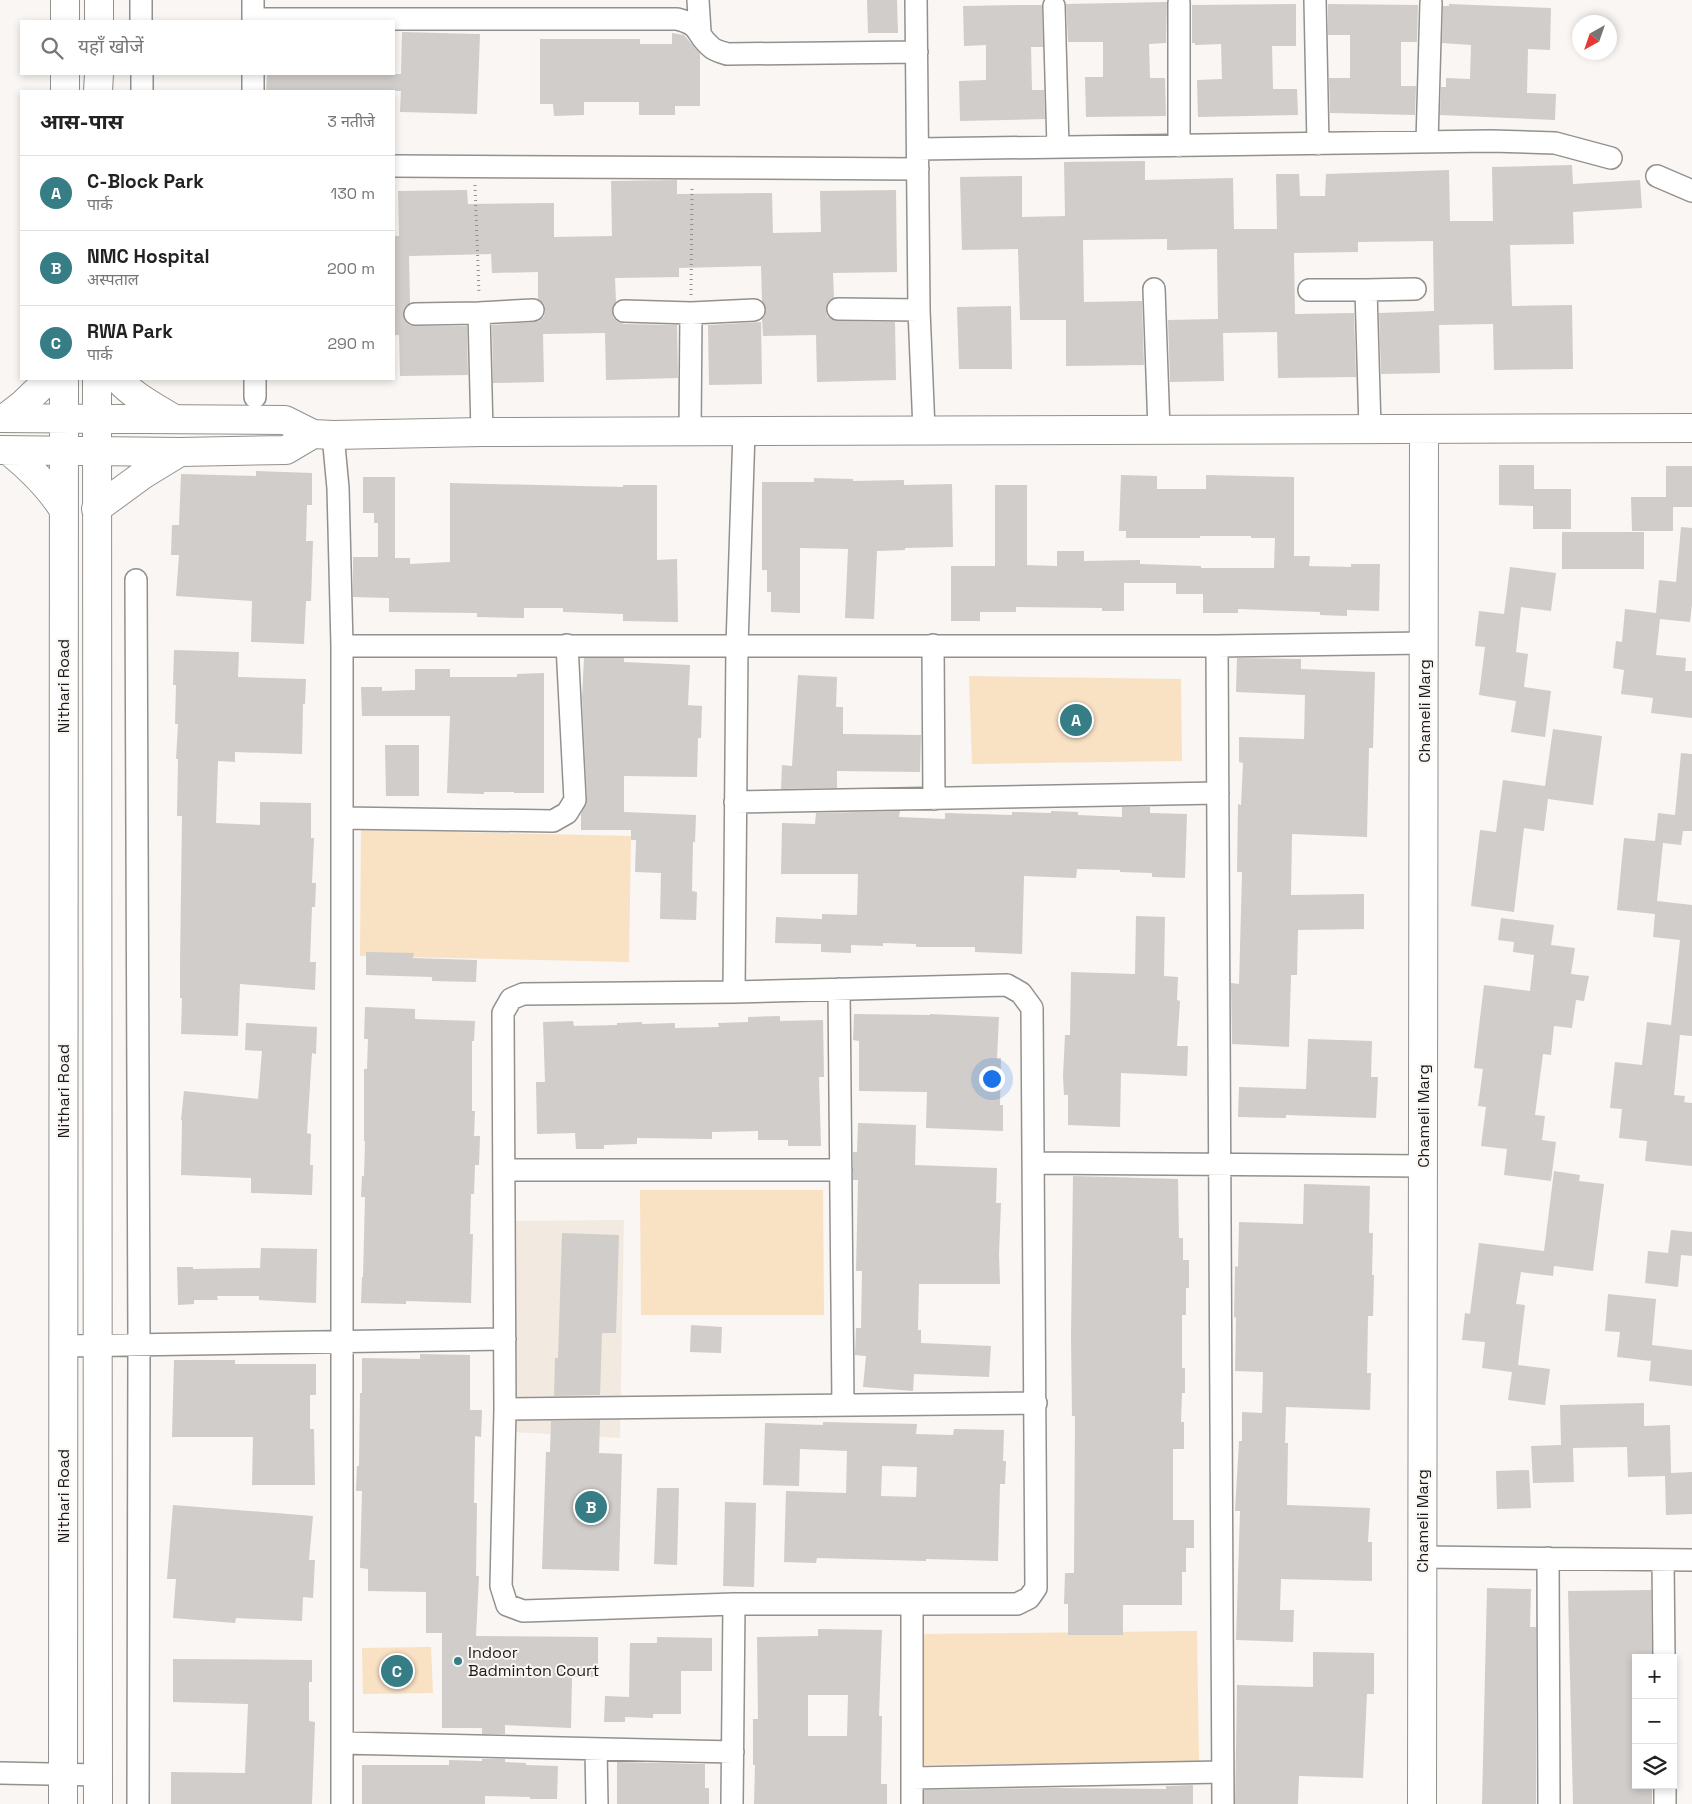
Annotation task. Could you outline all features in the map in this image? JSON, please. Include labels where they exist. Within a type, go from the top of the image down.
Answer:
[{"type":"street","points":[[65,0],[65,20]]},
{"type":"street","points":[[99,0],[99,20]]},
{"type":"street","points":[[141,0],[141,20]]},
{"type":"street","points":[[698,0],[700,32]]},
{"type":"street","points":[[916,0],[919,310],[924,430]]},
{"type":"street","points":[[1315,0],[1318,144]]},
{"type":"street","points":[[1179,3],[1180,146]]},
{"type":"street","points":[[1428,142],[1432,3]]},
{"type":"street","points":[[1054,6],[1058,147]]},
{"type":"street","points":[[253,13],[677,19],[689,22],[700,32],[713,49],[727,54],[917,52]]},
{"type":"street","points":[[65,75],[65,90]]},
{"type":"street","points":[[98,75],[98,90]]},
{"type":"street","points":[[142,75],[142,90]]},
{"type":"street","points":[[253,75],[253,90]]},
{"type":"street","points":[[395,166],[692,168],[918,159],[1058,147],[1428,142],[1555,143],[1611,158]]},
{"type":"street","points":[[1657,176],[1692,191]]},
{"type":"street","points":[[1154,289],[1159,430]]},
{"type":"street","points":[[1310,290],[1415,289]]},
{"type":"street","points":[[1366,290],[1370,429]]},
{"type":"street","points":[[415,314],[533,310]]},
{"type":"street","points":[[624,311],[691,313],[754,310]]},
{"type":"street","points":[[838,310],[919,310]]},
{"type":"street","points":[[479,313],[482,432]]},
{"type":"street","points":[[690,431],[691,313]]},
{"type":"street","points":[[2,418],[23,404],[48,380]]},
{"type":"street","name":"Nithari Road","points":[[63,1804],[64,380]]},
{"type":"street","name":"Nithari Road","points":[[98,380],[96,509],[98,1804]]},
{"type":"street","points":[[119,380],[124,386],[174,419]]},
{"type":"street","points":[[2,418],[285,420],[323,435]]},
{"type":"street","points":[[4,450],[98,452],[286,450],[323,435],[482,432],[1692,428]]},
{"type":"street","name":"Chameli Marg","points":[[1422,1804],[1424,429]]},
{"type":"street","points":[[734,992],[737,646],[744,431]]},
{"type":"street","points":[[323,435],[338,488],[342,646],[342,1804]]},
{"type":"street","points":[[4,450],[42,481],[54,494],[63,509]]},
{"type":"street","points":[[96,509],[144,474],[180,452]]},
{"type":"street","points":[[136,580],[139,1345],[138,1804]]},
{"type":"street","points":[[342,646],[1217,646],[1424,643]]},
{"type":"street","points":[[342,818],[553,821],[566,813],[575,800],[567,645]]},
{"type":"street","points":[[933,645],[934,799]]},
{"type":"street","points":[[1217,646],[1222,1804]]},
{"type":"street","points":[[735,802],[1218,793]]},
{"type":"street","points":[[1007,985],[1021,992],[1032,1008],[1036,1588],[1029,1598],[1018,1604],[734,1604],[523,1611],[507,1605],[500,1586],[505,1409],[503,1013],[511,999],[523,994],[734,992],[1007,985]]},
{"type":"street","points":[[839,989],[843,1405]]},
{"type":"street","points":[[1034,1163],[1423,1166]]},
{"type":"street","points":[[505,1170],[841,1170]]},
{"type":"street","points":[[63,1346],[505,1339]]},
{"type":"street","points":[[505,1409],[1036,1403]]},
{"type":"street","points":[[1422,1557],[1692,1560]]},
{"type":"street","points":[[1548,1558],[1549,1804]]},
{"type":"street","points":[[1663,1560],[1664,1654]]},
{"type":"street","points":[[732,1804],[734,1604]]},
{"type":"street","points":[[912,1604],[912,1804]]},
{"type":"street","points":[[342,1743],[732,1752]]},
{"type":"street","points":[[596,1749],[597,1804]]},
{"type":"street","points":[[912,1778],[1222,1772]]},
{"type":"street","points":[[0,1773],[98,1775]]},
{"type":"street","points":[[1665,1789],[1665,1804]]},
{"type":"path","points":[[475,167],[479,313]]},
{"type":"path","points":[[691,313],[692,168]]},
{"type":"shaded area","points":[[969,676],[1181,679],[1182,761],[972,764]]},
{"type":"shaded area","points":[[361,830],[631,836],[629,962],[360,956]]},
{"type":"shaded area","points":[[640,1190],[823,1190],[824,1315],[641,1315]]},
{"type":"shaded area","points":[[624,1220],[620,1438],[511,1432],[511,1221]]},
{"type":"shaded area","points":[[1197,1631],[1199,1762],[922,1765],[920,1634]]},
{"type":"shaded area","points":[[431,1647],[433,1693],[363,1694],[362,1648]]},
{"type":"building","points":[[867,0],[897,0],[898,33],[868,33]]},
{"type":"building","points":[[1167,2],[1166,43],[1149,44],[1150,78],[1165,78],[1166,116],[1086,117],[1085,77],[1103,77],[1103,42],[1068,42],[1066,4]]},
{"type":"building","points":[[1296,4],[1296,46],[1272,46],[1273,89],[1297,89],[1298,115],[1198,117],[1197,80],[1222,79],[1221,44],[1195,45],[1195,43],[1192,43],[1192,5]]},
{"type":"building","points":[[1328,4],[1418,5],[1417,42],[1401,42],[1401,86],[1416,86],[1415,115],[1330,113],[1329,78],[1350,78],[1350,35],[1328,35]]},
{"type":"building","points":[[1449,4],[1551,8],[1550,50],[1528,49],[1527,93],[1556,94],[1555,120],[1440,115],[1441,87],[1446,87],[1446,78],[1470,79],[1471,45],[1442,43],[1443,6],[1449,6]]},
{"type":"building","points":[[1042,5],[1043,47],[1031,47],[1032,90],[1044,90],[1045,119],[960,121],[959,81],[986,80],[986,45],[964,46],[963,6]]},
{"type":"building","points":[[402,32],[480,34],[477,114],[400,112],[401,91],[395,90],[266,90],[267,75],[401,74]]},
{"type":"building","points":[[672,33],[684,35],[700,54],[700,106],[675,106],[675,115],[639,115],[639,102],[584,102],[584,115],[554,116],[553,104],[540,104],[540,39],[640,39],[640,44],[672,44]]},
{"type":"building","points":[[1145,161],[1145,180],[1233,178],[1234,229],[1277,229],[1276,174],[1299,174],[1300,196],[1325,196],[1326,174],[1449,170],[1450,221],[1493,221],[1492,167],[1572,165],[1573,184],[1640,180],[1642,208],[1573,212],[1574,244],[1510,245],[1512,306],[1572,305],[1573,369],[1494,370],[1493,324],[1439,325],[1440,373],[1381,374],[1379,313],[1434,311],[1433,241],[1358,242],[1358,252],[1294,253],[1295,314],[1354,313],[1356,377],[1278,378],[1277,332],[1223,333],[1224,381],[1170,382],[1168,320],[1218,319],[1217,249],[1167,250],[1167,239],[1083,240],[1084,302],[1142,301],[1144,365],[1066,366],[1066,320],[1020,320],[1018,249],[962,250],[960,177],[1022,176],[1022,217],[1065,216],[1064,162]]},
{"type":"building","points":[[677,180],[677,194],[772,193],[773,233],[821,232],[820,191],[896,190],[897,272],[833,273],[834,298],[828,302],[826,309],[827,316],[837,321],[895,322],[896,380],[817,382],[816,335],[763,336],[762,319],[766,310],[762,301],[761,266],[679,268],[679,277],[615,278],[616,302],[612,311],[613,317],[617,321],[624,324],[677,325],[678,378],[606,380],[605,333],[543,334],[544,382],[493,383],[492,325],[539,321],[544,316],[545,310],[544,304],[538,299],[538,272],[492,273],[491,254],[409,256],[410,303],[404,308],[404,320],[409,325],[415,326],[467,326],[468,375],[400,376],[399,335],[395,335],[395,236],[399,236],[398,191],[467,190],[468,204],[554,203],[554,237],[612,236],[611,181]]},
{"type":"building","points":[[1011,306],[1012,369],[959,369],[957,307]]},
{"type":"building","points":[[761,322],[762,384],[709,385],[708,325]]},
{"type":"building","points":[[1499,465],[1534,465],[1534,489],[1571,489],[1571,529],[1533,529],[1533,506],[1499,505]]},
{"type":"building","points":[[1666,466],[1692,466],[1692,507],[1673,507],[1673,531],[1632,531],[1631,497],[1666,497]]},
{"type":"building","points":[[256,471],[312,473],[312,505],[307,505],[306,541],[313,541],[311,601],[306,601],[304,644],[251,642],[252,601],[176,596],[179,555],[171,555],[172,525],[179,525],[181,474],[256,476]]},
{"type":"building","points":[[1121,475],[1157,476],[1157,489],[1206,489],[1206,475],[1294,477],[1294,556],[1310,556],[1309,566],[1351,567],[1351,564],[1380,564],[1379,611],[1347,610],[1347,616],[1320,615],[1320,612],[1238,609],[1238,613],[1203,613],[1203,594],[1176,594],[1176,583],[1124,583],[1124,611],[1102,611],[1102,608],[1016,607],[1016,612],[980,612],[980,621],[951,621],[951,566],[995,566],[995,485],[1027,485],[1027,565],[1057,566],[1057,551],[1084,551],[1084,561],[1140,560],[1140,564],[1201,566],[1201,568],[1274,568],[1275,538],[1200,536],[1200,538],[1126,538],[1126,531],[1119,531]]},
{"type":"building","points":[[363,477],[395,477],[395,558],[410,558],[410,564],[450,562],[450,483],[623,487],[623,485],[657,485],[657,560],[677,559],[678,622],[623,621],[623,614],[563,612],[563,608],[524,608],[524,618],[477,617],[477,613],[389,612],[389,598],[353,597],[353,557],[378,557],[378,523],[374,523],[374,513],[363,513]]},
{"type":"building","points":[[814,478],[853,479],[853,481],[904,480],[904,485],[952,484],[953,547],[905,548],[905,550],[877,551],[874,619],[845,618],[848,549],[800,548],[800,613],[771,612],[771,592],[767,592],[767,570],[762,570],[762,482],[814,482]]},
{"type":"building","points":[[1681,527],[1692,528],[1692,604],[1690,622],[1660,619],[1656,655],[1686,658],[1685,671],[1692,671],[1692,718],[1651,713],[1653,698],[1621,694],[1624,670],[1613,668],[1616,641],[1622,642],[1625,609],[1656,613],[1659,580],[1676,582]]},
{"type":"building","points":[[1562,532],[1644,532],[1644,569],[1562,569]]},
{"type":"building","points":[[1510,567],[1556,573],[1551,611],[1521,607],[1516,652],[1528,654],[1524,687],[1551,691],[1545,737],[1511,732],[1516,701],[1479,695],[1485,647],[1475,646],[1479,611],[1504,614]]},
{"type":"building","points":[[174,650],[239,652],[238,677],[306,679],[305,704],[303,704],[302,754],[235,752],[235,762],[218,761],[216,823],[260,825],[260,802],[311,803],[311,838],[314,838],[312,883],[316,883],[315,907],[312,907],[310,962],[316,962],[315,990],[240,984],[238,1036],[181,1034],[182,816],[177,816],[178,759],[176,759],[178,724],[175,724],[176,685],[173,685]]},
{"type":"building","points":[[584,658],[624,658],[624,662],[690,665],[688,705],[702,706],[701,738],[698,738],[697,777],[624,776],[624,812],[696,815],[695,842],[693,842],[692,891],[697,892],[696,920],[660,919],[661,873],[635,872],[636,840],[631,840],[631,830],[581,830],[581,814],[587,799],[582,698]]},
{"type":"building","points":[[1237,658],[1301,659],[1301,669],[1375,672],[1373,748],[1369,748],[1367,837],[1292,834],[1291,895],[1364,894],[1364,929],[1298,930],[1297,975],[1291,975],[1289,1047],[1232,1044],[1231,983],[1239,984],[1242,872],[1237,872],[1238,804],[1241,805],[1243,763],[1239,762],[1239,737],[1304,739],[1305,695],[1236,692]]},
{"type":"building","points":[[415,669],[450,669],[450,677],[517,677],[517,674],[544,673],[544,793],[447,793],[450,716],[362,716],[361,687],[382,687],[382,691],[415,690]]},
{"type":"building","points":[[798,675],[837,677],[836,707],[843,707],[843,734],[921,735],[920,772],[837,771],[837,788],[781,789],[782,765],[792,766]]},
{"type":"building","points":[[1553,729],[1602,736],[1593,805],[1548,799],[1544,831],[1524,828],[1514,912],[1471,906],[1480,830],[1496,832],[1503,780],[1545,786]]},
{"type":"building","points":[[385,745],[419,745],[419,796],[386,796]]},
{"type":"building","points":[[1681,753],[1692,754],[1692,831],[1683,831],[1681,845],[1663,843],[1657,901],[1692,905],[1692,1036],[1680,1035],[1674,1095],[1685,1096],[1684,1102],[1692,1103],[1692,1166],[1645,1161],[1647,1141],[1619,1138],[1622,1109],[1610,1108],[1615,1062],[1642,1065],[1647,1022],[1671,1025],[1680,940],[1653,937],[1655,914],[1617,910],[1624,838],[1655,841],[1658,813],[1675,815]]},
{"type":"building","points":[[1122,807],[1150,807],[1150,813],[1187,814],[1185,878],[1152,877],[1152,873],[1120,872],[1120,870],[1077,869],[1076,878],[1024,876],[1022,954],[975,952],[975,947],[916,947],[916,944],[883,943],[883,946],[851,945],[851,953],[821,952],[821,944],[775,943],[776,917],[822,919],[822,914],[857,915],[858,874],[781,874],[782,823],[815,824],[816,813],[900,811],[899,817],[945,819],[945,813],[1012,815],[1012,812],[1051,813],[1051,811],[1078,812],[1078,815],[1122,817]]},
{"type":"building","points":[[1136,916],[1165,917],[1164,976],[1178,977],[1177,1000],[1180,1001],[1177,1046],[1188,1046],[1187,1076],[1121,1073],[1120,1127],[1068,1125],[1068,1095],[1064,1095],[1063,1076],[1065,1035],[1070,1035],[1071,972],[1135,974]]},
{"type":"building","points":[[1501,918],[1554,925],[1551,945],[1575,948],[1571,974],[1589,976],[1584,1001],[1576,1000],[1572,1028],[1554,1026],[1551,1055],[1543,1054],[1535,1115],[1545,1116],[1542,1140],[1556,1142],[1551,1181],[1504,1175],[1507,1149],[1481,1146],[1486,1107],[1478,1106],[1483,1069],[1474,1068],[1484,985],[1530,991],[1534,955],[1513,952],[1514,942],[1498,940]]},
{"type":"building","points":[[366,952],[414,953],[413,958],[477,960],[476,982],[432,981],[432,977],[366,975]]},
{"type":"building","points":[[365,1007],[415,1009],[415,1019],[475,1021],[474,1041],[472,1041],[472,1111],[475,1111],[474,1136],[480,1136],[479,1165],[475,1165],[474,1194],[471,1194],[470,1234],[473,1234],[471,1303],[406,1301],[406,1304],[361,1303],[365,1197],[361,1197],[365,1141],[364,1069],[367,1069],[368,1039],[364,1039]]},
{"type":"building","points":[[854,1014],[930,1014],[999,1017],[997,1058],[1001,1058],[1000,1105],[1003,1105],[1003,1131],[926,1128],[927,1092],[859,1091],[859,1041],[853,1040]]},
{"type":"building","points":[[780,1016],[780,1021],[823,1020],[824,1077],[819,1077],[821,1146],[788,1146],[788,1140],[758,1140],[758,1131],[712,1132],[712,1139],[637,1138],[637,1144],[604,1145],[604,1149],[576,1149],[575,1133],[537,1134],[536,1082],[545,1082],[543,1022],[573,1021],[574,1026],[617,1025],[617,1023],[642,1022],[642,1024],[675,1023],[675,1028],[719,1027],[718,1023],[748,1022],[748,1017]]},
{"type":"building","points":[[246,1023],[317,1027],[316,1054],[312,1053],[307,1133],[311,1134],[310,1165],[313,1165],[312,1195],[251,1193],[251,1178],[181,1175],[181,1120],[184,1091],[258,1099],[262,1051],[245,1050]]},
{"type":"building","points":[[1308,1039],[1372,1041],[1371,1077],[1378,1077],[1376,1118],[1286,1115],[1286,1118],[1238,1117],[1239,1087],[1306,1089]]},
{"type":"building","points":[[858,1123],[916,1125],[915,1165],[997,1168],[996,1203],[1001,1203],[1000,1284],[919,1284],[918,1330],[921,1330],[921,1343],[991,1346],[989,1377],[914,1374],[913,1391],[863,1387],[866,1356],[855,1355],[856,1328],[861,1328],[862,1271],[856,1271],[858,1180],[853,1180],[853,1152],[857,1152]]},
{"type":"building","points":[[1554,1171],[1580,1175],[1579,1181],[1604,1184],[1593,1271],[1554,1266],[1553,1276],[1521,1272],[1516,1304],[1525,1305],[1518,1365],[1550,1369],[1545,1405],[1508,1400],[1512,1372],[1482,1368],[1485,1342],[1462,1340],[1465,1313],[1470,1314],[1479,1243],[1544,1251]]},
{"type":"building","points":[[1073,1176],[1178,1179],[1179,1238],[1183,1238],[1183,1260],[1189,1260],[1189,1288],[1186,1288],[1186,1315],[1182,1315],[1182,1368],[1185,1368],[1185,1393],[1182,1393],[1181,1422],[1184,1422],[1184,1449],[1173,1449],[1173,1520],[1194,1520],[1194,1548],[1186,1548],[1186,1572],[1182,1572],[1182,1605],[1123,1605],[1123,1635],[1068,1635],[1068,1604],[1064,1604],[1065,1573],[1074,1573],[1075,1416],[1072,1416],[1071,1338]]},
{"type":"building","points":[[1304,1184],[1370,1186],[1369,1233],[1373,1233],[1372,1275],[1374,1275],[1373,1316],[1368,1316],[1367,1373],[1371,1373],[1370,1410],[1286,1407],[1285,1443],[1288,1443],[1287,1505],[1370,1508],[1368,1542],[1372,1542],[1372,1581],[1281,1579],[1280,1610],[1294,1610],[1293,1642],[1236,1640],[1240,1511],[1235,1511],[1239,1441],[1242,1441],[1242,1412],[1262,1413],[1263,1372],[1235,1371],[1235,1266],[1238,1267],[1239,1222],[1303,1224]]},
{"type":"building","points":[[1671,1230],[1692,1232],[1692,1256],[1681,1255],[1678,1287],[1645,1283],[1648,1251],[1668,1253]]},
{"type":"building","points":[[562,1233],[619,1235],[616,1333],[602,1333],[600,1395],[554,1396],[555,1358],[558,1358]]},
{"type":"building","points":[[261,1248],[317,1249],[316,1303],[259,1300],[259,1296],[217,1296],[218,1300],[194,1300],[194,1304],[178,1305],[177,1267],[193,1267],[193,1269],[260,1268]]},
{"type":"building","points":[[1608,1294],[1656,1299],[1652,1345],[1692,1350],[1692,1386],[1649,1381],[1651,1361],[1617,1357],[1620,1332],[1605,1331]]},
{"type":"building","points":[[691,1325],[722,1327],[721,1353],[690,1352]]},
{"type":"building","points":[[420,1354],[470,1355],[470,1410],[482,1410],[481,1437],[475,1436],[474,1503],[477,1503],[476,1576],[479,1576],[476,1636],[598,1637],[598,1677],[572,1677],[571,1728],[505,1725],[505,1734],[482,1734],[482,1728],[442,1728],[442,1633],[426,1633],[426,1592],[368,1591],[368,1569],[360,1568],[362,1491],[356,1491],[357,1466],[359,1466],[362,1358],[420,1359]]},
{"type":"building","points":[[174,1360],[235,1360],[235,1364],[316,1364],[316,1395],[310,1395],[310,1429],[314,1429],[315,1485],[252,1485],[253,1437],[172,1437]]},
{"type":"building","points":[[1644,1403],[1644,1426],[1670,1425],[1671,1473],[1692,1472],[1692,1514],[1666,1515],[1665,1476],[1628,1477],[1627,1447],[1573,1448],[1574,1482],[1533,1483],[1531,1446],[1561,1445],[1560,1405]]},
{"type":"building","points":[[600,1420],[599,1453],[622,1454],[619,1571],[542,1569],[546,1452],[550,1452],[551,1421]]},
{"type":"building","points":[[823,1422],[917,1424],[916,1434],[953,1435],[954,1429],[1004,1430],[1003,1461],[1006,1461],[1005,1484],[1000,1484],[998,1561],[817,1558],[816,1563],[784,1562],[786,1491],[846,1493],[847,1451],[800,1449],[799,1486],[763,1485],[765,1423],[823,1425]],"holes":[[[882,1466],[917,1467],[916,1497],[881,1496]]]},
{"type":"building","points":[[1529,1470],[1531,1508],[1497,1509],[1496,1471]]},
{"type":"building","points":[[657,1488],[679,1488],[677,1565],[654,1564]]},
{"type":"building","points":[[725,1502],[756,1503],[754,1587],[723,1586]]},
{"type":"building","points":[[173,1505],[313,1516],[309,1560],[315,1560],[313,1598],[303,1597],[302,1621],[236,1618],[235,1623],[173,1618],[176,1579],[167,1579]]},
{"type":"building","points":[[1487,1588],[1531,1589],[1530,1627],[1536,1627],[1536,1804],[1482,1804]]},
{"type":"building","points":[[1651,1590],[1652,1654],[1632,1654],[1632,1789],[1652,1789],[1652,1804],[1573,1804],[1568,1591]]},
{"type":"building","points":[[818,1629],[882,1630],[879,1716],[882,1716],[881,1784],[887,1784],[887,1804],[754,1804],[753,1719],[758,1719],[757,1637],[818,1636]],"holes":[[[808,1695],[848,1695],[847,1736],[808,1736]]]},
{"type":"building","points":[[657,1637],[712,1638],[712,1671],[681,1671],[681,1714],[653,1714],[653,1718],[625,1717],[625,1722],[604,1722],[605,1696],[629,1697],[630,1643],[657,1643]]},
{"type":"building","points":[[1313,1652],[1374,1653],[1374,1694],[1367,1694],[1363,1778],[1299,1776],[1298,1804],[1235,1804],[1237,1685],[1313,1687]]},
{"type":"building","points":[[173,1659],[312,1660],[312,1682],[309,1682],[309,1721],[315,1722],[312,1804],[171,1804],[171,1772],[245,1773],[248,1704],[173,1702]]},
{"type":"building","points":[[482,1759],[505,1759],[505,1762],[526,1763],[526,1765],[558,1766],[557,1799],[485,1796],[485,1804],[362,1804],[362,1765],[449,1765],[449,1760],[482,1761]]},
{"type":"building","points":[[617,1762],[705,1764],[705,1788],[709,1788],[709,1804],[617,1804]]},
{"type":"building","points":[[1193,1785],[1193,1804],[924,1804],[924,1790],[1166,1789],[1166,1786]]},
{"type":"place","name":"C-Block Park","points":[[1076,720]]},
{"type":"place","name":"NMC Hospital","points":[[591,1507]]},
{"type":"place","name":"Indoor Badminton Court","points":[[458,1661]]},
{"type":"place","name":"RWA Park","points":[[397,1671]]}]
